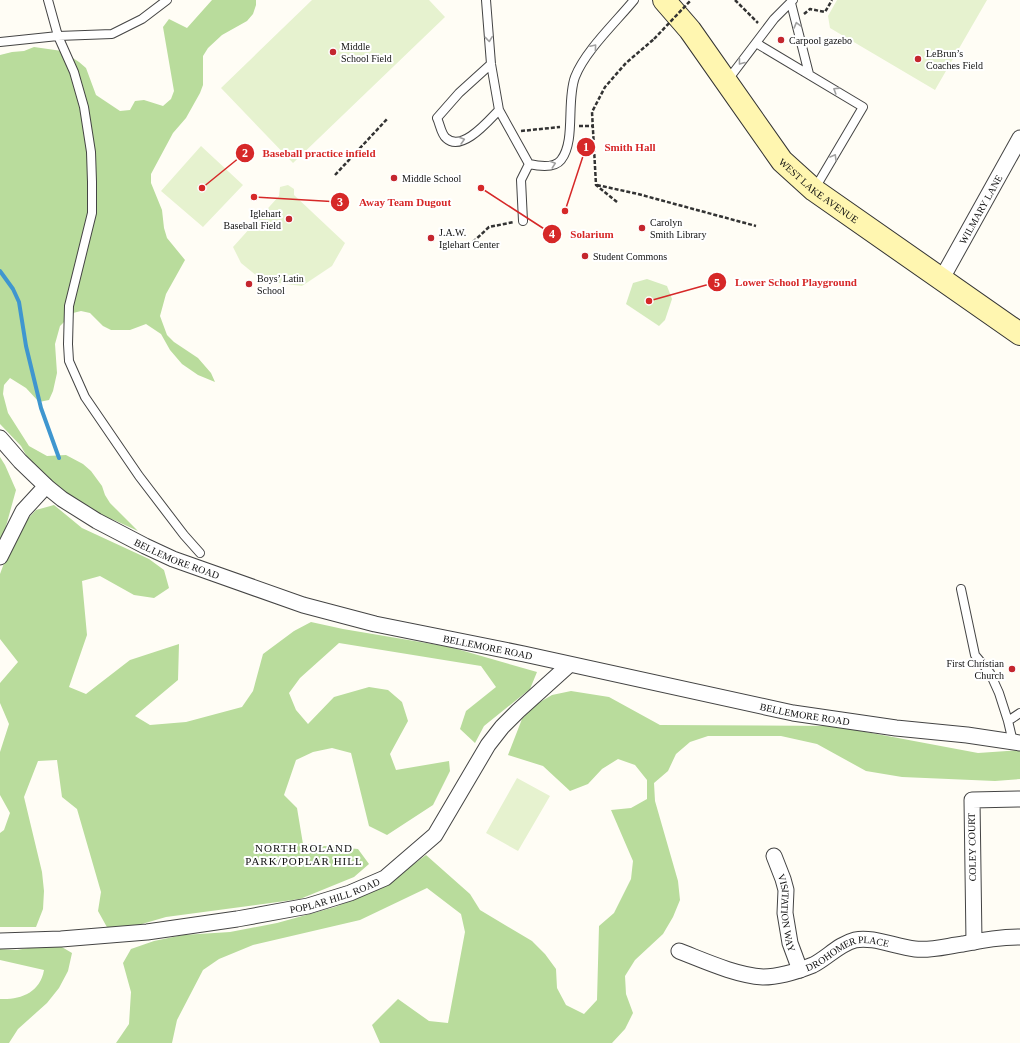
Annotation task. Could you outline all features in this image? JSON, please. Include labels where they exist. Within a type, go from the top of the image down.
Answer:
[{"type":"street","name":"WEST LAKE AVENUE","points":[[664,0],[690,30],[782,161],[814,190],[1020,334]]},
{"type":"street","name":"WILMARY LANE","points":[[941,280],[1020,138]]},
{"type":"street","name":"BELLEMORE ROAD","points":[[0,438],[20,461],[46,486],[62,499],[92,518],[145,546],[195,568],[275,596],[330,613],[375,624],[524,654],[793,713],[896,728],[967,735],[1016,742]]},
{"type":"street","points":[[0,557],[23,511],[46,486]]},
{"type":"street","name":"POPLAR HILL ROAD","points":[[0,941],[61,940],[147,932],[238,919],[308,906],[350,893],[385,878],[435,834],[488,745],[502,727],[569,665]]},
{"type":"street","name":"COLEY COURT","points":[[974,942],[972,800],[1020,799]]},
{"type":"street","name":"VISITATION WAY","points":[[774,856],[786,890],[785,913],[790,944],[800,970]]},
{"type":"street","name":"DROHOMER PLACE","points":[[679,951],[726,968],[764,977],[776,976],[800,970],[814,964],[844,945],[864,939],[902,947],[928,949],[996,938],[1020,937]]},
{"type":"lane","points":[[48,0],[58,36],[74,72],[84,107],[91,152],[92,213],[69,306],[69,361],[84,397],[139,476],[184,535],[200,553]]},
{"type":"lane","points":[[0,42],[58,36],[112,34],[142,19],[166,0]]},
{"type":"lane","points":[[486,0],[491,64],[499,110],[529,164],[543,167],[560,162],[568,148],[571,101],[575,77],[586,57],[634,0]]},
{"type":"lane","points":[[727,81],[774,19],[792,2]]},
{"type":"lane","points":[[792,2],[809,74]]},
{"type":"lane","points":[[756,43],[863,107],[814,190]]},
{"type":"lane","points":[[491,64],[459,93],[437,118],[444,135],[448,140],[456,142],[466,140],[499,110]]},
{"type":"lane","points":[[523,221],[522,180],[529,164]]},
{"type":"lane","points":[[961,589],[975,655],[990,673],[999,693],[1016,742]]},
{"type":"lane","points":[[1008,721],[1020,713]]},
{"type":"path","points":[[617,202],[596,185],[592,112],[605,88],[626,63],[654,39],[691,0]]},
{"type":"path","points":[[735,0],[758,23]]},
{"type":"path","points":[[335,175],[388,118]]},
{"type":"path","points":[[511,131],[569,126],[592,126]]},
{"type":"path","points":[[596,185],[638,194],[756,226]]},
{"type":"path","points":[[473,242],[489,226],[523,221]]},
{"type":"green space","points":[[212,0],[256,0],[256,5],[253,14],[247,21],[222,35],[208,48],[203,56],[203,85],[200,93],[186,118],[173,133],[151,174],[151,183],[162,210],[167,238],[185,260],[166,294],[160,316],[167,335],[174,342],[198,358],[211,373],[215,382],[198,375],[182,364],[170,350],[161,334],[146,324],[130,330],[111,330],[103,326],[90,313],[81,311],[73,313],[60,326],[55,344],[57,373],[53,391],[49,400],[39,402],[26,388],[10,378],[4,385],[3,394],[8,413],[29,446],[47,456],[66,455],[83,464],[91,471],[102,486],[110,503],[138,531],[114,520],[96,515],[58,490],[26,455],[21,446],[0,424],[0,55],[24,51],[34,47],[62,51],[86,68],[96,95],[120,111],[130,110],[135,101],[144,100],[163,106],[171,99],[174,91],[163,27],[169,19],[187,28]]},
{"type":"green space","name":"Middle School Field","points":[[312,0],[429,0],[445,17],[293,163],[221,88]]},
{"type":"green space","name":"LeBrun’s Coaches Field","points":[[837,0],[987,0],[935,90],[830,28],[828,16]]},
{"type":"green space","points":[[201,146],[243,185],[203,227],[161,191]]},
{"type":"green space","name":"Iglehart Baseball Field","points":[[288,185],[294,189],[294,195],[345,243],[332,266],[302,286],[263,281],[241,263],[233,247],[279,196],[280,187]]},
{"type":"green space","points":[[647,279],[667,286],[672,299],[665,320],[659,326],[626,304],[633,283]]},
{"type":"green space","points":[[0,457],[16,490],[0,548]]},
{"type":"green space","points":[[54,505],[82,528],[149,559],[164,570],[169,588],[154,598],[134,595],[100,576],[82,581],[87,635],[69,687],[86,694],[130,660],[179,644],[178,680],[135,716],[150,725],[186,722],[242,707],[253,691],[263,654],[294,631],[311,622],[343,629],[450,647],[537,672],[530,689],[484,726],[475,743],[460,729],[466,711],[496,687],[481,666],[339,643],[300,678],[289,693],[296,710],[308,724],[334,697],[369,687],[388,690],[402,702],[408,721],[390,754],[396,770],[449,761],[450,771],[433,805],[387,835],[369,826],[351,753],[332,748],[313,752],[296,760],[284,795],[297,808],[303,844],[358,849],[369,864],[354,877],[300,899],[166,917],[128,928],[108,929],[98,911],[101,892],[77,809],[62,797],[57,760],[38,761],[24,797],[42,872],[44,891],[43,909],[36,927],[0,927],[0,833],[4,830],[10,813],[0,795],[0,752],[9,724],[0,703],[0,683],[18,662],[0,639],[0,574],[13,539],[23,524],[36,510]]},
{"type":"green space","points":[[571,691],[609,697],[660,725],[834,726],[978,753],[1020,750],[1020,779],[995,781],[902,777],[866,771],[817,744],[781,736],[708,736],[690,742],[676,754],[668,771],[654,783],[655,801],[678,881],[680,900],[673,917],[663,934],[635,960],[625,976],[626,994],[633,1013],[625,1029],[612,1043],[380,1043],[372,1025],[398,999],[429,1021],[448,1023],[465,932],[461,914],[427,888],[360,920],[253,945],[219,959],[203,970],[177,1020],[172,1043],[116,1043],[129,1024],[131,992],[123,963],[131,949],[154,941],[183,935],[230,932],[277,923],[335,907],[383,887],[426,855],[470,894],[480,910],[532,941],[545,954],[556,969],[557,988],[566,1005],[584,1014],[597,1000],[599,926],[614,913],[631,879],[633,861],[611,810],[631,808],[647,799],[647,780],[635,765],[618,759],[602,769],[588,784],[570,791],[543,766],[508,755],[522,719],[535,705],[552,695]]},
{"type":"green space","points":[[517,778],[550,796],[518,851],[486,833]]},
{"type":"green space","points":[[55,943],[72,953],[68,971],[59,988],[47,1003],[18,1029],[9,1043],[0,1043],[0,999],[15,998],[28,994],[34,990],[42,978],[44,970],[0,960],[0,949],[17,950]]},
{"type":"waterway","points":[[0,271],[13,289],[19,302],[26,346],[41,408],[59,458]]},
{"type":"place","name":"Carpool gazebo","points":[[781,40]]},
{"type":"place","name":"Middle School Field","points":[[333,52]]},
{"type":"place","name":"LeBrun’s Coaches Field","points":[[918,59]]},
{"type":"place","name":"Middle School","points":[[394,178]]},
{"type":"place","name":"Baseball practice infield","points":[[202,188]]},
{"type":"place","name":"Solarium","points":[[481,188]]},
{"type":"place","name":"Away Team Dugout","points":[[254,197]]},
{"type":"place","name":"Smith Hall","points":[[565,211]]},
{"type":"place","name":"Iglehart Baseball Field","points":[[289,219]]},
{"type":"place","name":"Carolyn Smith Library","points":[[642,228]]},
{"type":"place","name":"J.A.W. Iglehart Center","points":[[431,238]]},
{"type":"place","name":"Student Commons","points":[[585,256]]},
{"type":"place","name":"Boys’ Latin School","points":[[249,284]]},
{"type":"place","name":"Lower School Playground","points":[[649,301]]},
{"type":"place","name":"First Christian Church","points":[[1012,669]]},
{"type":"district","name":"NORTH ROLAND PARK/POPLAR HILL","points":[[304,854]]}]
